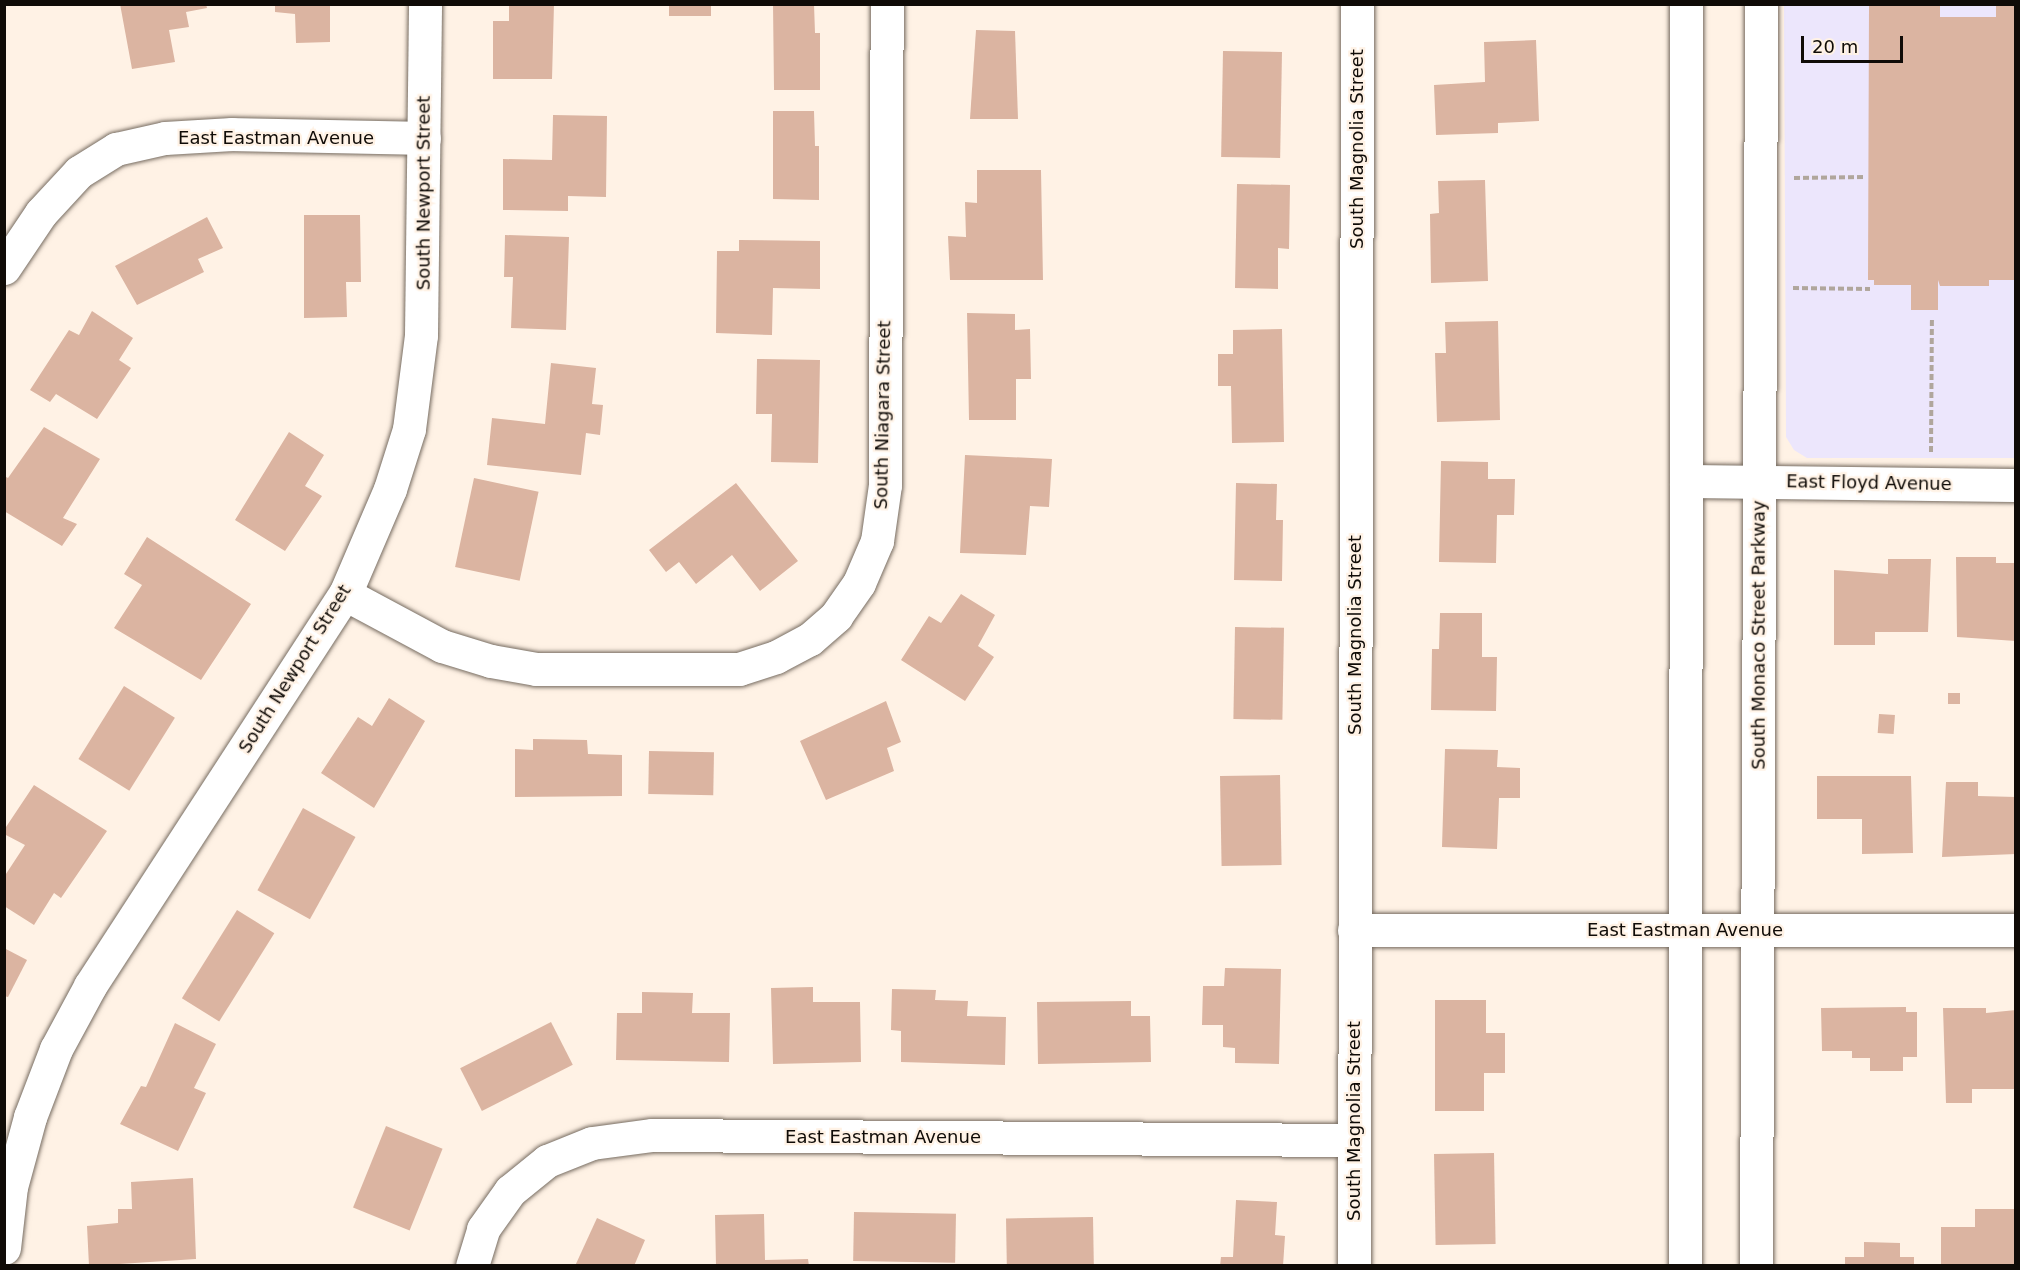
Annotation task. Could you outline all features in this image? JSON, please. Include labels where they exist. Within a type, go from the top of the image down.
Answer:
[{"type":"street","name":"South Newport Street","points":[[4,1248],[11,1187],[30,1117],[56,1049],[90,986],[345,594],[390,489],[411,418],[424,292],[425,4]]},
{"type":"street","name":"South Niagara Street","points":[[345,594],[442,646],[491,661],[536,669],[739,669],[776,657],[810,639],[836,616],[859,583],[878,541],[885,485],[887,4]]},
{"type":"street","name":"South Magnolia Street","points":[[1354,1266],[1357,4]]},
{"type":"street","points":[[1685,1266],[1686,4]]},
{"type":"street","name":"South Monaco Street Parkway","points":[[1756,1266],[1761,4]]},
{"type":"street","name":"East Eastman Avenue","points":[[4,268],[41,213],[79,172],[116,149],[165,138],[232,135],[424,138]]},
{"type":"street","name":"East Floyd Avenue","points":[[1686,482],[2016,485]]},
{"type":"street","name":"East Eastman Avenue","points":[[1354,930],[2016,930]]},
{"type":"street","name":"East Eastman Avenue","points":[[472,1266],[483,1228],[510,1191],[547,1161],[592,1143],[652,1135],[1354,1140]]},
{"type":"path","points":[[1791,178],[1866,177]]},
{"type":"path","points":[[1790,288],[1870,289]]},
{"type":"path","points":[[1931,455],[1932,318]]},
{"type":"shaded area","points":[[1784,5],[2015,5],[2015,458],[1807,458],[1794,450],[1786,437]]},
{"type":"building","points":[[120,4],[206,4],[207,8],[186,12],[189,27],[169,30],[175,62],[132,69]]},
{"type":"building","points":[[275,4],[330,4],[330,42],[296,43],[295,14],[275,12]]},
{"type":"building","points":[[509,4],[554,4],[552,79],[493,79],[493,21],[509,21]]},
{"type":"building","points":[[669,4],[711,4],[711,16],[669,16]]},
{"type":"building","points":[[773,4],[814,4],[815,33],[820,33],[820,90],[774,90]]},
{"type":"building","points":[[1869,4],[1940,4],[1940,17],[1996,17],[1996,4],[2016,4],[2016,280],[1989,280],[1989,286],[1940,286],[1938,280],[1938,310],[1911,310],[1911,285],[1874,285],[1874,280],[1868,280]]},
{"type":"building","points":[[976,30],[1015,31],[1018,119],[970,119]]},
{"type":"building","points":[[1536,40],[1539,121],[1498,123],[1498,133],[1436,135],[1434,85],[1485,82],[1484,42]]},
{"type":"building","points":[[1223,51],[1282,52],[1280,158],[1221,157]]},
{"type":"building","points":[[773,111],[814,111],[815,146],[819,146],[819,200],[773,199]]},
{"type":"building","points":[[553,115],[607,116],[606,197],[568,196],[568,211],[503,210],[503,159],[552,160]]},
{"type":"building","points":[[977,170],[1041,170],[1043,280],[950,280],[948,236],[966,237],[965,202],[977,203]]},
{"type":"building","points":[[1485,180],[1488,281],[1431,283],[1430,214],[1439,213],[1438,181]]},
{"type":"building","points":[[1237,184],[1290,185],[1289,249],[1278,248],[1278,289],[1235,288]]},
{"type":"building","points":[[304,215],[360,215],[361,282],[346,282],[347,317],[304,318]]},
{"type":"building","points":[[207,217],[223,248],[198,259],[204,272],[137,305],[115,266]]},
{"type":"building","points":[[505,235],[569,237],[566,330],[511,328],[513,277],[504,277]]},
{"type":"building","points":[[739,240],[820,241],[820,289],[773,288],[772,335],[716,333],[717,251],[739,251]]},
{"type":"building","points":[[92,311],[133,338],[119,360],[131,368],[97,419],[56,394],[50,402],[30,390],[69,330],[79,335]]},
{"type":"building","points":[[967,313],[1015,314],[1015,330],[1030,329],[1031,379],[1016,379],[1016,420],[969,420]]},
{"type":"building","points":[[1498,321],[1500,420],[1437,422],[1435,353],[1446,353],[1445,322]]},
{"type":"building","points":[[1282,329],[1284,442],[1232,443],[1231,386],[1218,386],[1218,354],[1233,354],[1233,330]]},
{"type":"building","points":[[757,359],[820,360],[818,463],[771,462],[772,414],[756,414]]},
{"type":"building","points":[[551,363],[596,368],[592,404],[603,405],[600,435],[586,433],[581,475],[487,465],[492,418],[545,424]]},
{"type":"building","points":[[44,427],[100,459],[63,518],[77,524],[62,546],[4,511],[4,476],[8,478]]},
{"type":"building","points":[[289,432],[324,455],[305,486],[322,496],[285,551],[235,520]]},
{"type":"building","points":[[965,455],[1052,459],[1049,507],[1030,506],[1026,555],[960,553]]},
{"type":"building","points":[[1441,461],[1488,462],[1488,479],[1515,479],[1514,515],[1497,515],[1496,563],[1439,562]]},
{"type":"building","points":[[474,478],[539,492],[520,581],[455,567]]},
{"type":"building","points":[[736,483],[798,561],[760,591],[732,555],[696,584],[679,562],[666,572],[649,550]]},
{"type":"building","points":[[1236,483],[1277,484],[1276,520],[1283,520],[1282,581],[1234,580]]},
{"type":"building","points":[[147,537],[251,604],[201,680],[114,628],[142,585],[124,574]]},
{"type":"building","points":[[1956,557],[1996,557],[1996,563],[2016,563],[2016,641],[1957,637]]},
{"type":"building","points":[[1888,559],[1931,559],[1928,632],[1875,632],[1875,645],[1834,645],[1834,570],[1888,574]]},
{"type":"building","points":[[961,594],[995,615],[978,646],[994,657],[965,701],[901,660],[929,616],[941,623]]},
{"type":"building","points":[[1440,613],[1482,613],[1482,657],[1497,657],[1496,711],[1431,710],[1432,649],[1439,649]]},
{"type":"building","points":[[1235,627],[1284,628],[1282,720],[1233,719]]},
{"type":"building","points":[[124,686],[175,718],[129,791],[78,759]]},
{"type":"building","points":[[1948,693],[1960,693],[1960,704],[1948,704]]},
{"type":"building","points":[[389,698],[425,721],[374,808],[321,773],[358,717],[372,726]]},
{"type":"building","points":[[886,701],[901,742],[887,748],[894,771],[826,800],[800,741]]},
{"type":"building","points":[[1879,714],[1895,715],[1894,734],[1878,733]]},
{"type":"building","points":[[533,739],[587,740],[588,754],[622,755],[622,796],[515,797],[515,749],[533,750]]},
{"type":"building","points":[[1445,749],[1498,750],[1497,767],[1520,768],[1520,798],[1499,798],[1497,849],[1442,847]]},
{"type":"building","points":[[649,751],[714,752],[713,795],[648,794]]},
{"type":"building","points":[[1280,775],[1282,865],[1222,866],[1220,776]]},
{"type":"building","points":[[1817,776],[1911,776],[1913,853],[1862,854],[1862,819],[1817,819]]},
{"type":"building","points":[[1946,782],[1978,782],[1978,796],[2016,797],[2016,854],[1942,857]]},
{"type":"building","points":[[34,785],[107,831],[61,898],[54,893],[34,925],[4,906],[4,877],[25,845],[4,834],[4,830]]},
{"type":"building","points":[[303,808],[355,837],[310,919],[257,890]]},
{"type":"building","points":[[237,910],[274,933],[219,1022],[182,998]]},
{"type":"building","points":[[4,948],[27,960],[8,997],[4,996]]},
{"type":"building","points":[[1225,968],[1281,969],[1279,1064],[1235,1063],[1235,1048],[1223,1047],[1223,1025],[1202,1025],[1203,986],[1224,986]]},
{"type":"building","points":[[813,987],[813,1002],[860,1002],[861,1062],[773,1064],[771,988]]},
{"type":"building","points":[[892,989],[936,990],[935,1000],[968,1001],[967,1016],[1006,1017],[1005,1065],[901,1062],[901,1031],[891,1030]]},
{"type":"building","points":[[642,992],[693,993],[692,1013],[730,1013],[729,1062],[616,1060],[617,1013],[642,1013]]},
{"type":"building","points":[[1435,1000],[1486,1000],[1486,1033],[1505,1033],[1505,1073],[1484,1073],[1484,1111],[1435,1111]]},
{"type":"building","points":[[1131,1001],[1131,1016],[1150,1016],[1151,1062],[1038,1064],[1037,1002]]},
{"type":"building","points":[[1906,1007],[1906,1012],[1917,1012],[1917,1057],[1903,1057],[1903,1071],[1870,1071],[1870,1058],[1852,1058],[1852,1051],[1822,1051],[1821,1008]]},
{"type":"building","points":[[1943,1008],[1986,1008],[1986,1013],[2016,1010],[2016,1089],[1972,1089],[1972,1103],[1946,1103]]},
{"type":"building","points":[[551,1022],[573,1065],[482,1111],[460,1068]]},
{"type":"building","points":[[175,1023],[216,1044],[194,1088],[206,1093],[178,1151],[120,1124],[141,1086],[146,1087]]},
{"type":"building","points":[[386,1126],[443,1149],[410,1230],[353,1208]]},
{"type":"building","points":[[1494,1153],[1496,1244],[1436,1245],[1434,1154]]},
{"type":"building","points":[[193,1178],[196,1259],[89,1266],[87,1226],[118,1223],[118,1209],[132,1209],[131,1182]]},
{"type":"building","points":[[1236,1200],[1277,1202],[1275,1235],[1285,1236],[1283,1266],[1220,1266],[1221,1257],[1233,1257]]},
{"type":"building","points":[[1975,1209],[2016,1209],[2016,1266],[1941,1266],[1941,1227],[1975,1227]]},
{"type":"building","points":[[854,1212],[956,1214],[955,1263],[853,1261]]},
{"type":"building","points":[[764,1214],[765,1260],[808,1259],[809,1266],[716,1266],[715,1215]]},
{"type":"building","points":[[1093,1217],[1094,1266],[1007,1266],[1006,1219]]},
{"type":"building","points":[[597,1218],[645,1240],[634,1266],[575,1266]]},
{"type":"building","points":[[1864,1242],[1900,1243],[1900,1257],[1914,1257],[1914,1266],[1845,1266],[1845,1257],[1864,1257]]}]
